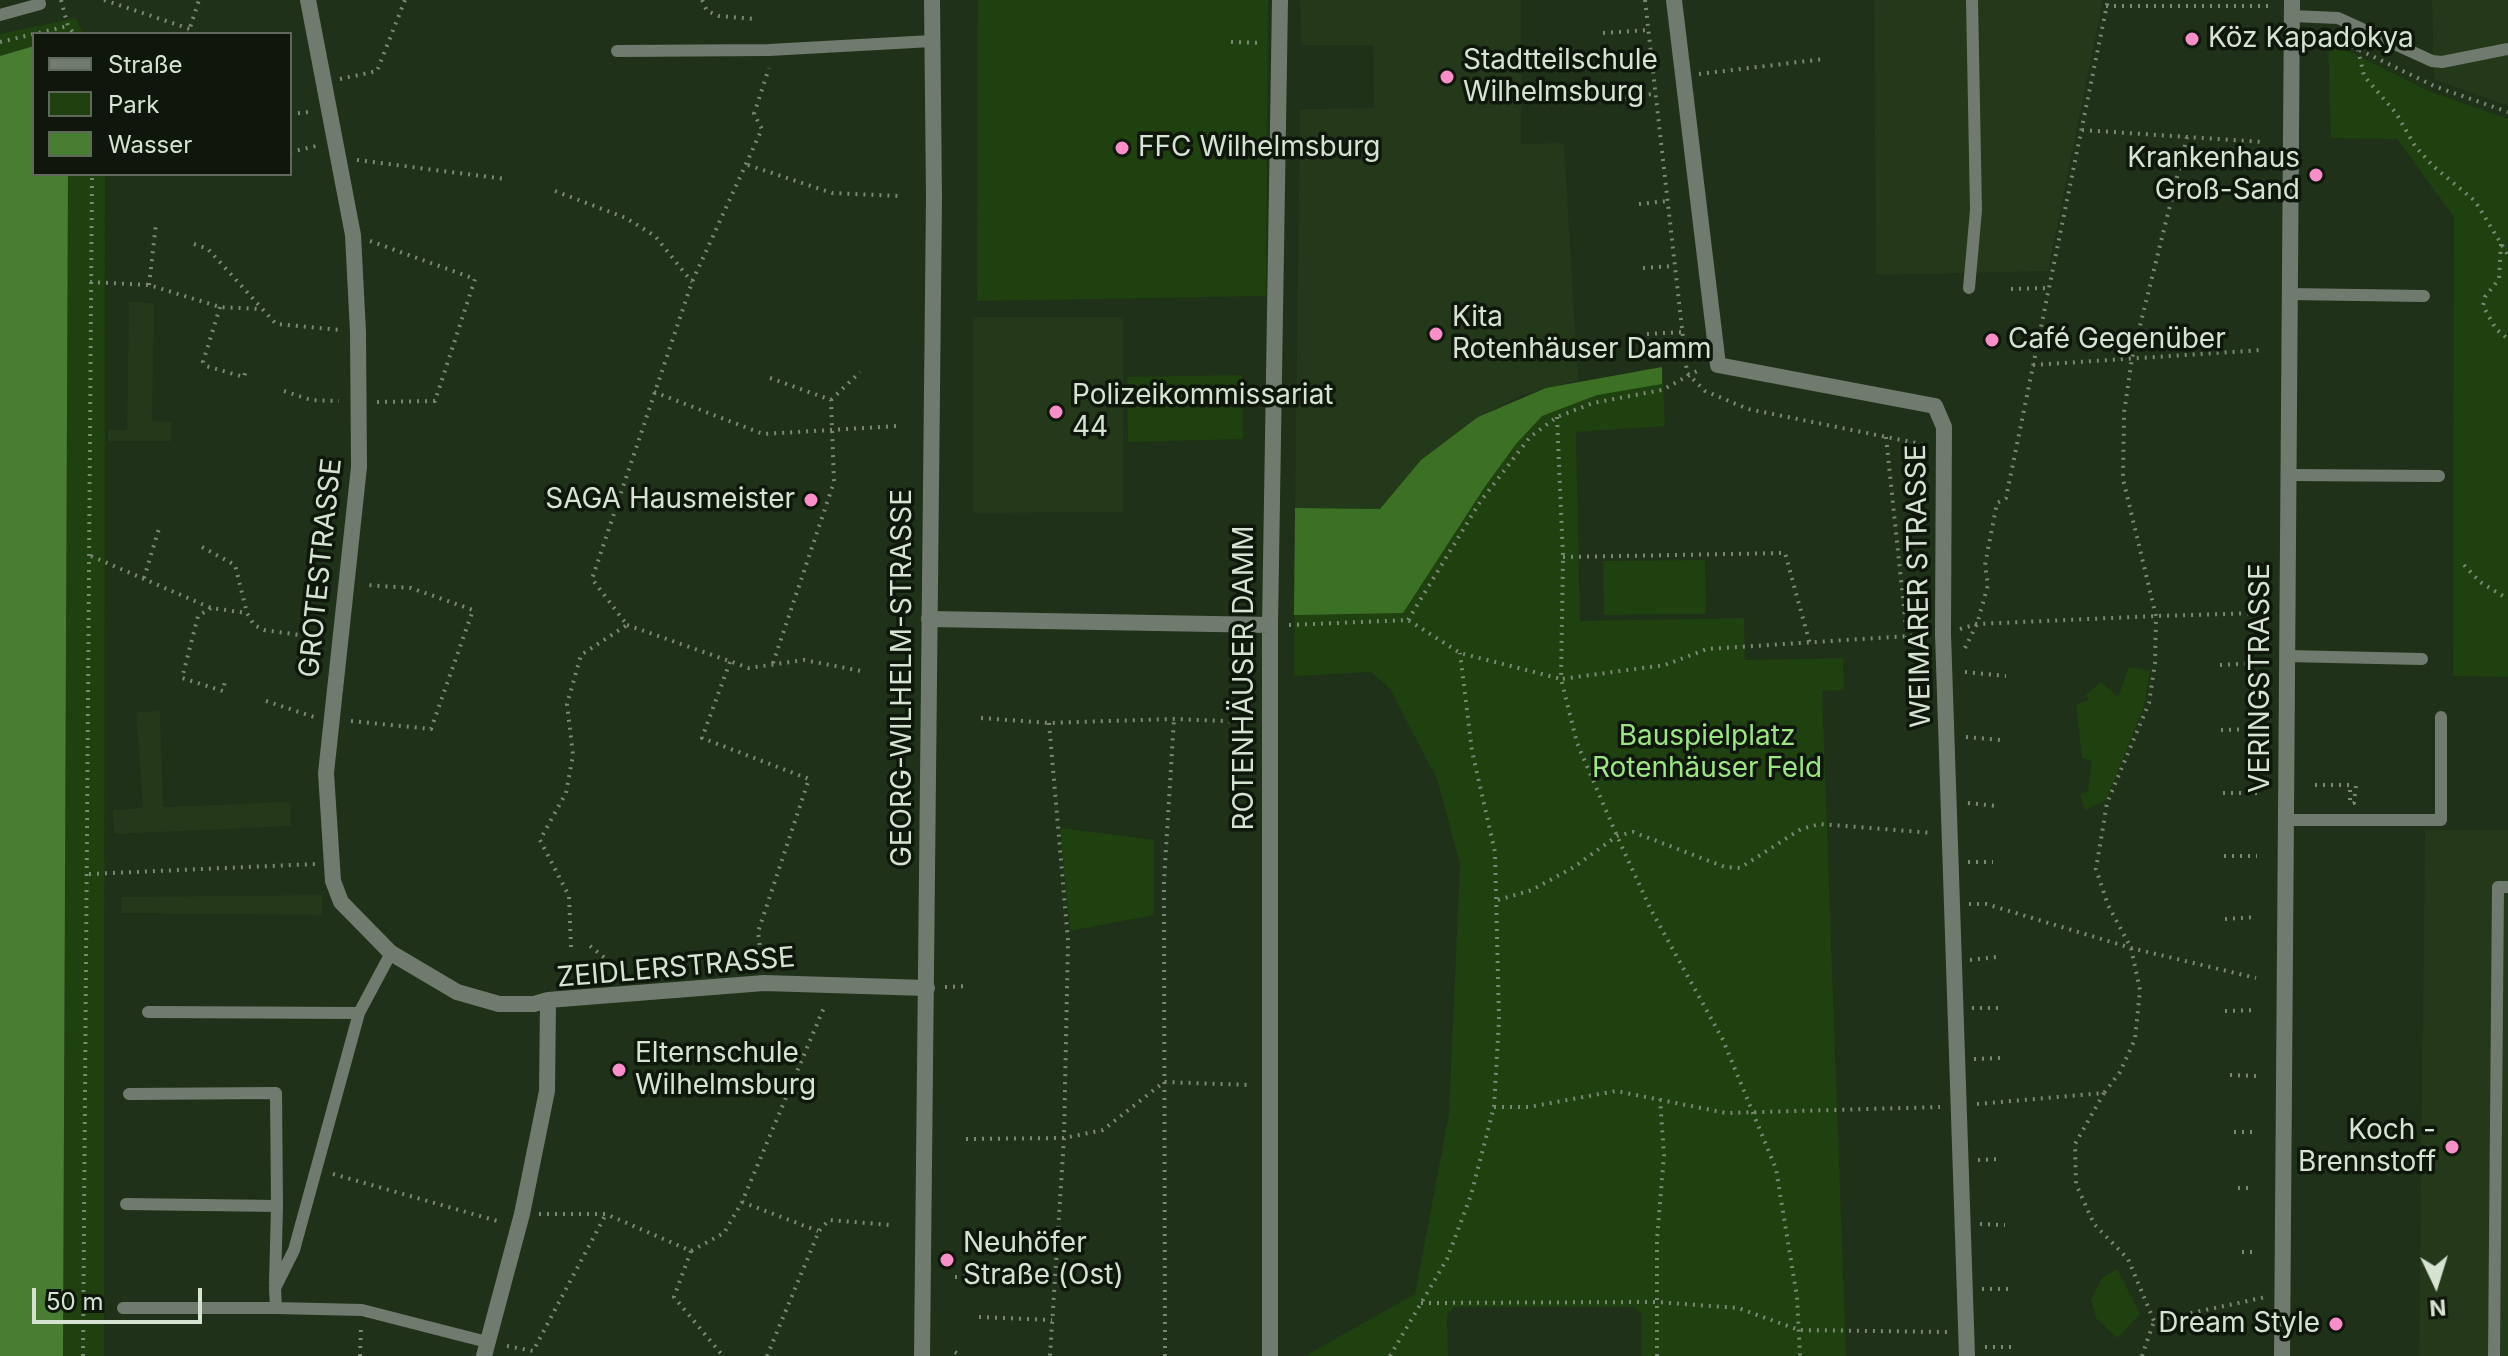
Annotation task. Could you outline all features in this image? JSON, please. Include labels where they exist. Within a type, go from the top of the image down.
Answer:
[{"type":"street","name":"GROTESTRASSE","points":[[308,0],[353,235],[360,402],[359,467],[326,773],[330,863],[341,902],[391,953],[457,992],[499,1004],[534,1004],[548,1000]]},
{"type":"street","name":"GEORG-WILHELM-STRASSE","points":[[922,1356],[934,197],[932,0]]},
{"type":"street","name":"ROTENHÄUSER DAMM","points":[[1270,1356],[1270,625],[1280,0]]},
{"type":"street","points":[[1674,0],[1718,365]]},
{"type":"street","name":"VERINGSTRASSE","points":[[2282,1356],[2290,294],[2288,7]]},
{"type":"street","name":"WEIMARER STRASSE","points":[[1718,365],[1935,406],[1944,427],[1943,634],[1967,1356]]},
{"type":"street","points":[[929,619],[1270,625]]},
{"type":"street","name":"ZEIDLERSTRASSE","points":[[486,1349],[520,1220],[547,1091],[548,1000],[764,983],[927,988]]},
{"type":"lane","points":[[0,15],[40,4],[39,0]]},
{"type":"lane","points":[[1969,288],[1976,210],[1972,0]]},
{"type":"lane","points":[[2288,7],[2338,18],[2432,61],[2442,62],[2508,49]]},
{"type":"lane","points":[[617,51],[769,50],[932,41]]},
{"type":"lane","points":[[2290,294],[2424,296]]},
{"type":"lane","points":[[2288,475],[2439,476]]},
{"type":"lane","points":[[2287,656],[2422,659]]},
{"type":"lane","points":[[2286,820],[2441,820],[2441,717]]},
{"type":"lane","points":[[2494,1356],[2502,1186],[2503,1002],[2498,887],[2508,887]]},
{"type":"lane","points":[[275,1288],[294,1250],[359,1013],[391,953]]},
{"type":"lane","points":[[148,1012],[359,1013]]},
{"type":"lane","points":[[129,1094],[276,1093],[276,1308]]},
{"type":"lane","points":[[126,1204],[277,1206]]},
{"type":"lane","points":[[123,1308],[362,1310],[486,1349]]},
{"type":"lane","points":[[2494,1333],[2508,1333]]},
{"type":"path","points":[[61,0],[72,32]]},
{"type":"path","points":[[104,0],[189,31],[199,0]]},
{"type":"path","points":[[326,82],[377,71],[405,0]]},
{"type":"path","points":[[702,0],[707,11],[719,16],[755,19]]},
{"type":"path","points":[[1645,0],[1687,373],[1705,391],[1748,409],[1944,449]]},
{"type":"path","points":[[1977,624],[1988,585],[1985,565],[1997,503],[2006,498],[2107,3],[2288,7]]},
{"type":"path","points":[[42,32],[68,26]]},
{"type":"path","points":[[1603,33],[1648,30]]},
{"type":"path","points":[[0,42],[32,34]]},
{"type":"path","points":[[1231,42],[1280,43]]},
{"type":"path","points":[[2358,49],[2364,76],[2396,113],[2415,146],[2433,166],[2475,201],[2508,255]]},
{"type":"path","points":[[769,50],[769,68],[754,114],[762,129],[692,282],[592,579],[627,625],[730,662],[749,668],[804,660],[861,671]]},
{"type":"path","points":[[1682,76],[1824,59]]},
{"type":"path","points":[[1609,99],[1654,94]]},
{"type":"path","points":[[2082,130],[2263,142]]},
{"type":"path","points":[[2142,1356],[2154,1321],[2128,1259],[2094,1224],[2076,1184],[2075,1144],[2104,1093],[2120,1072],[2135,1039],[2140,990],[2131,948],[2108,905],[2096,869],[2107,803],[2149,703],[2155,663],[2156,616],[2123,479],[2124,413],[2132,358],[2187,137]]},
{"type":"path","points":[[340,158],[505,179]]},
{"type":"path","points":[[748,165],[832,193],[899,196]]},
{"type":"path","points":[[83,1356],[92,176]]},
{"type":"path","points":[[555,191],[626,218],[655,236],[692,282]]},
{"type":"path","points":[[1639,204],[1667,201]]},
{"type":"path","points":[[149,285],[156,224]]},
{"type":"path","points":[[284,391],[311,400],[435,401],[475,279],[353,235]]},
{"type":"path","points":[[2501,242],[2499,279],[2485,297],[2483,306],[2496,329],[2508,339]]},
{"type":"path","points":[[194,244],[208,249],[276,324],[358,332]]},
{"type":"path","points":[[1643,268],[1674,266]]},
{"type":"path","points":[[89,282],[149,285],[220,307],[260,309]]},
{"type":"path","points":[[2011,289],[2049,288]]},
{"type":"path","points":[[220,307],[203,362],[206,366],[244,377],[246,370]]},
{"type":"path","points":[[1647,334],[1682,332]]},
{"type":"path","points":[[2033,365],[2262,350]]},
{"type":"path","points":[[1408,620],[1480,502],[1530,437],[1557,417],[1593,403],[1662,390],[1687,373],[1718,365]]},
{"type":"path","points":[[773,663],[834,482],[831,400],[860,372]]},
{"type":"path","points":[[770,378],[831,400]]},
{"type":"path","points":[[654,392],[763,434],[898,426]]},
{"type":"path","points":[[1557,417],[1563,557],[1561,679],[1577,743],[1651,910],[1723,1040],[1756,1114],[1776,1169],[1800,1356]]},
{"type":"path","points":[[1886,437],[1907,637]]},
{"type":"path","points":[[144,578],[160,525]]},
{"type":"path","points":[[202,547],[235,565],[247,613],[254,625],[264,630],[339,640]]},
{"type":"path","points":[[1563,557],[1785,553],[1810,644]]},
{"type":"path","points":[[91,556],[211,608],[247,613]]},
{"type":"path","points":[[2464,565],[2480,582],[2508,599]]},
{"type":"path","points":[[266,701],[331,719],[431,729],[473,610],[411,588],[347,584]]},
{"type":"path","points":[[211,608],[198,616],[182,678],[223,691],[225,681]]},
{"type":"path","points":[[1270,625],[1408,620],[1460,653],[1561,679]]},
{"type":"path","points":[[571,947],[569,896],[540,840],[566,793],[573,755],[567,704],[581,655],[627,625]]},
{"type":"path","points":[[1390,1356],[1447,1259],[1471,1195],[1494,1107],[1499,1020],[1495,852],[1472,751],[1460,653]]},
{"type":"path","points":[[730,662],[702,738],[809,779],[758,932],[764,983]]},
{"type":"path","points":[[2220,665],[2258,663]]},
{"type":"path","points":[[1965,672],[2006,676]]},
{"type":"path","points":[[981,718],[1049,723],[1174,719],[1236,721]]},
{"type":"path","points":[[1165,1356],[1164,881],[1174,719]]},
{"type":"path","points":[[1049,723],[1068,941],[1064,1138],[1050,1356]]},
{"type":"path","points":[[2221,730],[2257,729]]},
{"type":"path","points":[[1966,737],[2001,740]]},
{"type":"path","points":[[2315,785],[2353,785]]},
{"type":"path","points":[[2223,793],[2257,793]]},
{"type":"path","points":[[1967,803],[1997,806]]},
{"type":"path","points":[[1498,900],[1532,890],[1574,867],[1617,836],[1643,834],[1703,859],[1740,868],[1801,829],[1820,824],[1949,833]]},
{"type":"path","points":[[2224,856],[2257,856]]},
{"type":"path","points":[[1968,862],[1993,862]]},
{"type":"path","points":[[89,874],[330,863]]},
{"type":"path","points":[[1951,903],[1986,904],[2131,948],[2256,978]]},
{"type":"path","points":[[2225,919],[2257,917]]},
{"type":"path","points":[[590,946],[651,992]]},
{"type":"path","points":[[1970,960],[1996,957]]},
{"type":"path","points":[[723,1356],[674,1297],[691,1251],[724,1233],[742,1202],[823,1013],[831,983]]},
{"type":"path","points":[[1972,1008],[1998,1008]]},
{"type":"path","points":[[2225,1011],[2256,1010]]},
{"type":"path","points":[[1974,1059],[2000,1058]]},
{"type":"path","points":[[2230,1075],[2256,1076]]},
{"type":"path","points":[[966,1139],[1064,1138],[1103,1130],[1164,1082],[1270,1085]]},
{"type":"path","points":[[1494,1107],[1529,1107],[1616,1091],[1726,1113],[1756,1114],[1960,1106],[2104,1093]]},
{"type":"path","points":[[1657,1356],[1657,1239],[1664,1155],[1660,1099]]},
{"type":"path","points":[[2234,1132],[2255,1132]]},
{"type":"path","points":[[1978,1160],[2002,1159]]},
{"type":"path","points":[[316,1169],[520,1220],[606,1214],[691,1251]]},
{"type":"path","points":[[2238,1188],[2254,1188]]},
{"type":"path","points":[[742,1202],[819,1231]]},
{"type":"path","points":[[486,1349],[533,1351],[606,1214]]},
{"type":"path","points":[[767,1356],[819,1231],[829,1220],[891,1225]]},
{"type":"path","points":[[1980,1224],[2005,1225]]},
{"type":"path","points":[[2242,1252],[2252,1252]]},
{"type":"path","points":[[955,1277],[980,1276]]},
{"type":"path","points":[[1982,1289],[2008,1289]]},
{"type":"path","points":[[2154,1321],[2251,1298],[2282,1296]]},
{"type":"path","points":[[1420,1303],[1657,1302],[1738,1308],[1799,1330],[1967,1332]]},
{"type":"path","points":[[360,1356],[362,1310]]},
{"type":"path","points":[[979,1317],[1052,1320]]},
{"type":"path","points":[[1984,1347],[2011,1347]]},
{"type":"path","points":[[955,1352],[962,1356]]},
{"type":"shaded area","name":"Kita Rotenhäuser Damm","points":[[1300,0],[1521,0],[1521,144],[1564,143],[1578,380],[1523,395],[1478,417],[1421,460],[1380,509],[1295,508],[1300,109],[1374,108],[1373,45],[1301,45]]},
{"type":"shaded area","points":[[1874,0],[2103,0],[2048,271],[1876,275]]},
{"type":"shaded area","points":[[2432,0],[2508,0],[2508,106],[2434,79]]},
{"type":"shaded area","points":[[129,302],[154,303],[152,421],[171,422],[171,441],[108,441],[108,430],[127,430]]},
{"type":"shaded area","points":[[973,317],[1123,317],[1123,512],[973,513]]},
{"type":"shaded area","points":[[1662,367],[1662,384],[1597,395],[1542,416],[1516,444],[1484,488],[1403,613],[1294,615],[1295,508],[1380,509],[1421,460],[1478,417],[1546,388]]},
{"type":"shaded area","points":[[160,711],[163,807],[290,802],[291,826],[114,834],[113,810],[143,808],[136,712]]},
{"type":"shaded area","points":[[2425,830],[2508,830],[2508,1356],[2419,1356]]},
{"type":"shaded area","points":[[322,895],[322,915],[122,913],[121,897]]},
{"type":"green space","name":"FFC Wilhelmsburg","points":[[978,0],[1268,0],[1266,296],[977,301]]},
{"type":"green space","points":[[75,18],[83,32],[32,32],[32,47],[0,56],[0,34]]},
{"type":"green space","points":[[2328,41],[2426,90],[2508,119],[2508,677],[2453,676],[2454,217],[2397,139],[2331,138]]},
{"type":"green space","points":[[68,176],[105,176],[104,1356],[63,1356]]},
{"type":"green space","name":"Bauspielplatz Rotenhäuser Feld","points":[[1662,367],[1665,426],[1576,432],[1580,621],[1744,618],[1745,660],[1843,658],[1844,690],[1822,691],[1846,1356],[1642,1356],[1642,1314],[1634,1307],[1454,1307],[1447,1315],[1448,1356],[1305,1356],[1415,1294],[1449,1114],[1460,864],[1437,779],[1390,689],[1371,672],[1294,676],[1295,508],[1380,509],[1421,460],[1478,417],[1546,388]]},
{"type":"green space","points":[[1242,375],[1243,439],[1128,442],[1127,377]]},
{"type":"green space","points":[[1705,560],[1706,614],[1604,615],[1603,561]]},
{"type":"green space","points":[[2129,667],[2150,671],[2144,706],[2106,800],[2085,810],[2080,795],[2088,791],[2092,761],[2082,758],[2076,705],[2089,700],[2086,695],[2101,682],[2118,697]]},
{"type":"green space","points":[[1060,828],[1154,840],[1154,915],[1070,931]]},
{"type":"green space","points":[[2117,1269],[2140,1314],[2117,1338],[2096,1318],[2091,1300],[2102,1278]]},
{"type":"water","points":[[32,47],[32,176],[68,176],[63,1356],[0,1356],[0,56]]},
{"type":"place","name":"Köz Kapadokya","points":[[2192,39]]},
{"type":"place","name":"Stadtteilschule Wilhelmsburg","points":[[1447,77]]},
{"type":"place","name":"FFC Wilhelmsburg","points":[[1122,148]]},
{"type":"place","name":"Krankenhaus Groß-Sand","points":[[2316,175]]},
{"type":"place","name":"Kita Rotenhäuser Damm","points":[[1436,334]]},
{"type":"place","name":"Café Gegenüber","points":[[1992,340]]},
{"type":"place","name":"Polizeikommissariat 44","points":[[1056,412]]},
{"type":"place","name":"SAGA Hausmeister","points":[[811,500]]},
{"type":"place","name":"Elternschule Wilhelmsburg","points":[[619,1070]]},
{"type":"place","name":"Koch - Brennstoff","points":[[2452,1147]]},
{"type":"place","name":"Neuhöfer Straße (Ost)","points":[[947,1260]]},
{"type":"place","name":"Dream Style","points":[[2336,1324]]}]
